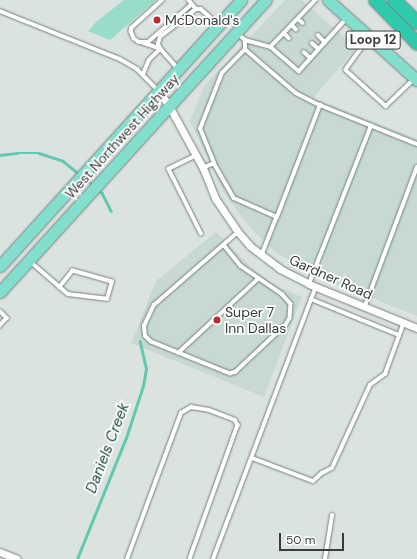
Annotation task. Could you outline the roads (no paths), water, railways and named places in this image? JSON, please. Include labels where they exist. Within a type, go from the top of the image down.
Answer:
[{"type":"highway","points":[[375,0],[417,43]]},
{"type":"highway","name":"Loop 12","points":[[394,0],[417,22]]},
{"type":"main road","name":"West Northwest Highway","points":[[0,266],[241,0]]},
{"type":"main road","name":"West Northwest Highway","points":[[0,292],[266,0]]},
{"type":"main road","name":"Loop 12","points":[[328,0],[416,79]]},
{"type":"street","name":"Gardner Road","points":[[158,91],[169,106],[203,168],[215,198],[238,232],[261,256],[280,269],[312,285],[417,328]]},
{"type":"street","points":[[0,552],[17,559]]},
{"type":"lane","points":[[160,49],[134,38],[131,31],[132,28],[163,0]]},
{"type":"lane","points":[[189,0],[196,9],[201,9],[218,25]]},
{"type":"lane","points":[[271,47],[316,0]]},
{"type":"lane","points":[[143,43],[148,42],[192,4]]},
{"type":"lane","points":[[178,69],[160,49],[158,44],[160,38],[196,9]]},
{"type":"lane","points":[[0,11],[120,59],[143,74],[158,91]]},
{"type":"lane","points":[[237,32],[245,40],[271,47],[299,71],[347,17]]},
{"type":"lane","points":[[298,19],[303,23]]},
{"type":"lane","points":[[292,25],[296,29]]},
{"type":"lane","points":[[284,33],[289,38]]},
{"type":"lane","points":[[318,35],[325,42]]},
{"type":"lane","points":[[370,37],[346,70],[386,106],[416,79]]},
{"type":"lane","points":[[245,40],[245,49],[222,73],[200,129],[214,163],[234,198],[277,217]]},
{"type":"lane","points":[[312,43],[318,49]]},
{"type":"lane","points":[[143,74],[148,60],[160,49]]},
{"type":"lane","points":[[245,49],[296,93],[320,105],[417,144]]},
{"type":"lane","points":[[304,52],[311,58]]},
{"type":"lane","points":[[261,256],[320,105]]},
{"type":"lane","points":[[214,559],[311,300],[312,285],[371,126]]},
{"type":"lane","points":[[196,156],[170,169],[201,233]]},
{"type":"lane","points":[[203,168],[214,163]]},
{"type":"lane","points":[[365,306],[417,167]]},
{"type":"lane","points":[[224,245],[241,266],[282,294],[291,304],[290,318],[275,336],[236,372],[230,374],[151,342],[145,336],[144,326],[154,305],[238,232]]},
{"type":"lane","points":[[29,261],[68,294],[107,299],[112,282],[73,271],[60,287]]},
{"type":"lane","points":[[178,353],[259,278]]},
{"type":"lane","points":[[311,300],[399,335]]},
{"type":"lane","points":[[0,311],[7,318],[0,326]]},
{"type":"lane","points":[[252,458],[313,481],[322,473],[332,468],[370,384],[385,374],[404,322]]},
{"type":"lane","points":[[127,559],[181,412],[191,407],[210,410],[235,420],[238,425],[190,559]]},
{"type":"lane","points":[[325,559],[332,516]]},
{"type":"waterway","name":"Daniels Creek","points":[[0,155],[39,153],[63,161],[79,174]]},
{"type":"waterway","name":"Daniels Creek","points":[[83,177],[93,185]]},
{"type":"waterway","name":"Daniels Creek","points":[[97,189],[102,193],[111,211]]},
{"type":"waterway","name":"Daniels Creek","points":[[77,559],[126,438],[143,386],[146,369],[140,342]]},
{"type":"place","name":"McDonald's","points":[[157,20]]},
{"type":"place","name":"Super 7 Inn Dallas","points":[[217,320]]}]
